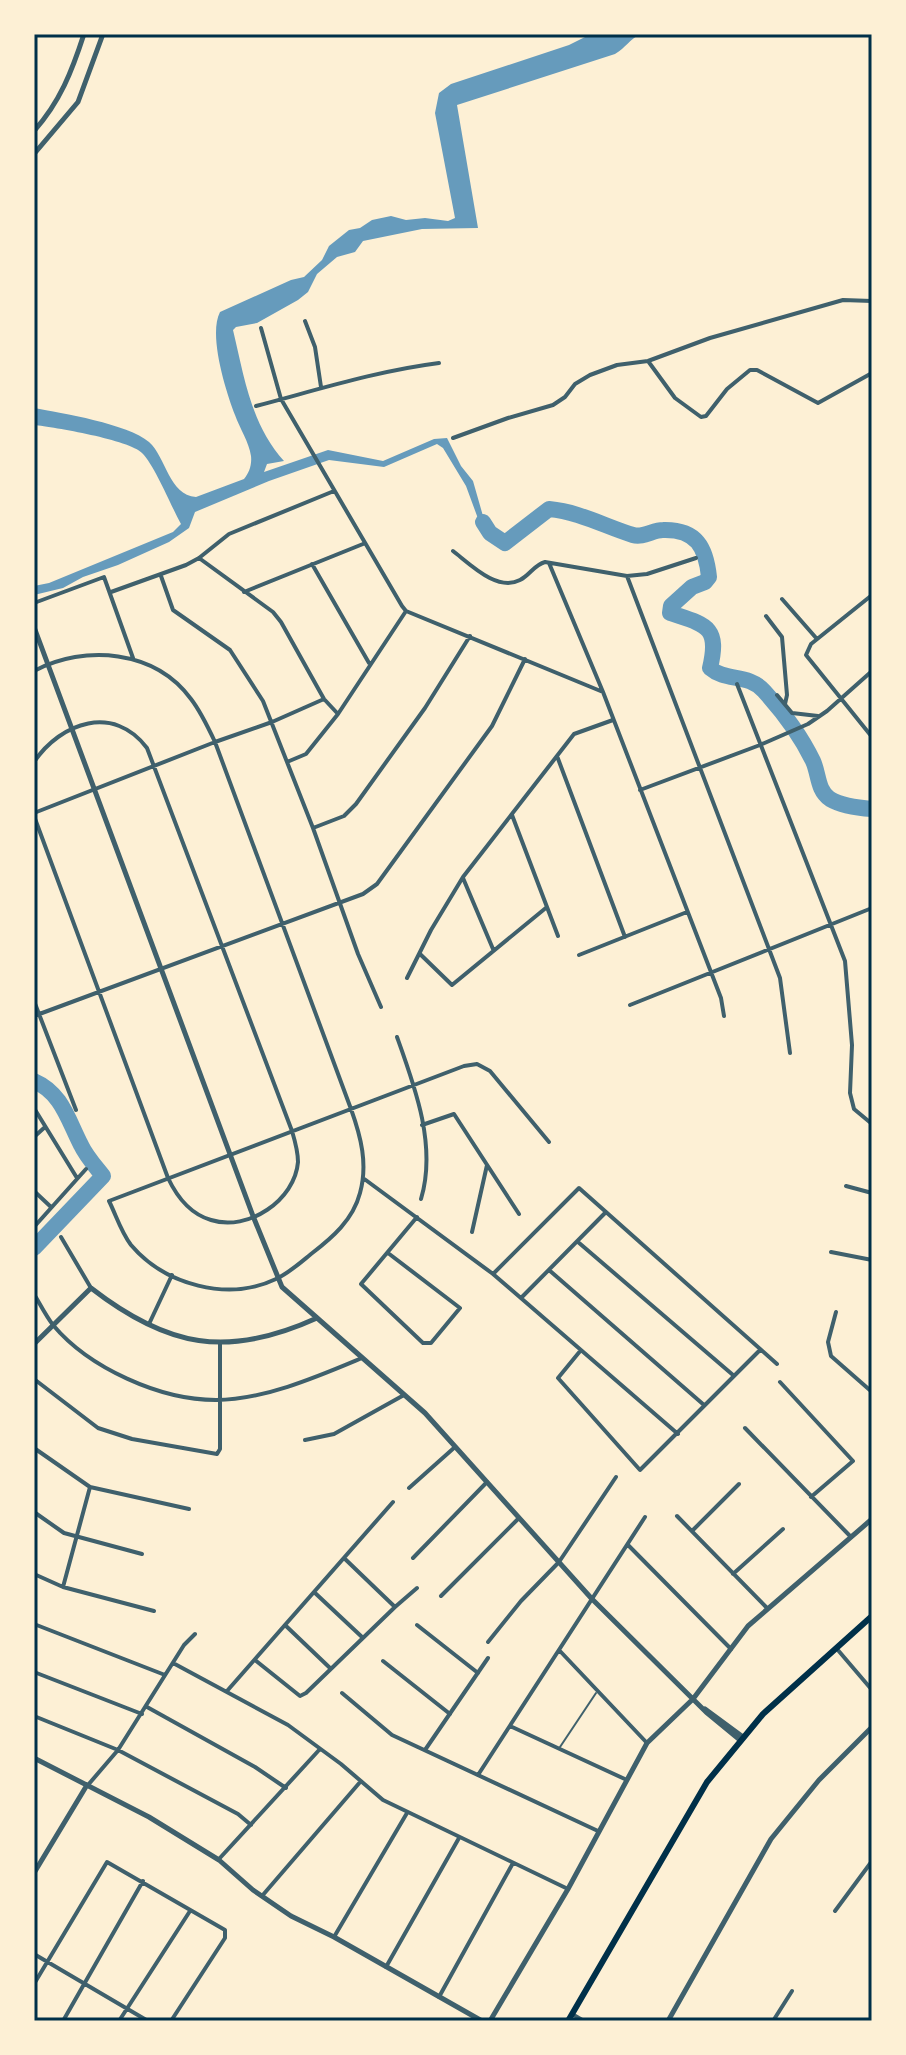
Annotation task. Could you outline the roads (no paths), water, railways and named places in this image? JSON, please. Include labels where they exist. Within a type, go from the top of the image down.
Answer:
[{"type":"main road","points":[[570,2018],[707,1782],[741,1738],[872,1616]]},
{"type":"street","points":[[34,131],[59,99],[72,72],[84,34]]},
{"type":"street","points":[[34,154],[78,102],[103,34]]},
{"type":"street","points":[[453,438],[553,405],[565,397],[575,384],[617,365],[648,361],[707,338],[843,300],[872,301]]},
{"type":"street","points":[[305,321],[315,347],[321,387]]},
{"type":"street","points":[[261,328],[281,399],[363,544],[406,611],[603,692]]},
{"type":"street","points":[[648,361],[675,398],[701,417],[706,416],[727,389],[750,370],[757,370],[818,403],[872,373]]},
{"type":"street","points":[[256,406],[396,368],[439,363]]},
{"type":"street","points":[[111,592],[161,576],[199,558],[229,534],[334,491]]},
{"type":"street","points":[[244,592],[363,544]]},
{"type":"street","points":[[453,551],[492,580],[502,583],[519,581],[536,565],[549,563],[627,576],[647,574],[696,558]]},
{"type":"street","points":[[199,558],[273,612],[324,699],[338,714]]},
{"type":"street","points":[[549,563],[603,692],[721,998],[724,1016]]},
{"type":"street","points":[[312,564],[369,663]]},
{"type":"street","points":[[34,603],[101,576],[107,579],[133,658]]},
{"type":"street","points":[[161,576],[173,610],[230,650],[252,680],[272,720],[358,954],[381,1007]]},
{"type":"street","points":[[627,576],[769,949],[783,991],[790,1053]]},
{"type":"street","points":[[872,595],[808,646],[806,655],[872,737]]},
{"type":"street","points":[[782,599],[817,639]]},
{"type":"street","points":[[287,762],[306,754],[338,714],[406,611]]},
{"type":"street","points":[[766,616],[782,637],[787,695],[785,704]]},
{"type":"street","points":[[34,627],[282,1287],[425,1413],[592,1599],[693,1699],[741,1738]]},
{"type":"street","points":[[313,828],[344,816],[356,804],[454,664],[470,636]]},
{"type":"street","points":[[34,671],[47,664],[81,655],[133,658],[162,672],[189,696],[215,742],[351,1109],[362,1148],[360,1196],[342,1228],[277,1279],[224,1291],[172,1275],[149,1261],[129,1242],[109,1201],[231,1154],[351,1109],[414,1086],[464,1066],[481,1065],[490,1071],[549,1142]]},
{"type":"street","points":[[37,1015],[363,894],[377,884],[492,726],[525,659]]},
{"type":"street","points":[[640,790],[808,724],[872,671]]},
{"type":"street","points":[[737,684],[845,961],[852,1045],[850,1093],[854,1109],[872,1124]]},
{"type":"street","points":[[777,695],[792,713],[819,717]]},
{"type":"street","points":[[34,762],[47,743],[72,728],[103,722],[128,729],[147,748],[156,768],[297,1151],[295,1175],[281,1200],[253,1216],[232,1222],[209,1220],[188,1207],[178,1197],[168,1178],[34,815],[156,768],[324,699]]},
{"type":"street","points":[[407,978],[463,877],[574,734],[613,720]]},
{"type":"street","points":[[557,756],[625,937]]},
{"type":"street","points":[[512,815],[558,936]]},
{"type":"street","points":[[463,877],[493,949]]},
{"type":"street","points":[[420,954],[452,985],[547,907]]},
{"type":"street","points":[[630,1005],[872,908]]},
{"type":"street","points":[[579,955],[687,912]]},
{"type":"street","points":[[34,1001],[76,1110]]},
{"type":"street","points":[[397,1037],[414,1086],[422,1125],[426,1162],[421,1199]]},
{"type":"street","points":[[34,1108],[77,1178]]},
{"type":"street","points":[[422,1125],[454,1114],[519,1214]]},
{"type":"street","points":[[34,1137],[45,1127]]},
{"type":"street","points":[[472,1232],[487,1165]]},
{"type":"street","points":[[34,1227],[86,1169]]},
{"type":"street","points":[[363,1178],[493,1274],[678,1434]]},
{"type":"street","points":[[846,1186],[872,1193]]},
{"type":"street","points":[[493,1274],[579,1188],[777,1364]]},
{"type":"street","points":[[34,1191],[51,1207]]},
{"type":"street","points":[[521,1298],[606,1212]]},
{"type":"street","points":[[388,1253],[460,1308],[431,1343],[423,1343],[361,1284],[417,1217]]},
{"type":"street","points":[[61,1237],[91,1288],[148,1326],[184,1338],[220,1344],[272,1335],[317,1318]]},
{"type":"street","points":[[578,1242],[733,1375]]},
{"type":"street","points":[[831,1252],[872,1260]]},
{"type":"street","points":[[549,1270],[705,1405]]},
{"type":"street","points":[[148,1326],[172,1275]]},
{"type":"street","points":[[34,1344],[91,1288]]},
{"type":"street","points":[[34,1294],[53,1325],[111,1372],[149,1387],[193,1398],[218,1400],[294,1385],[362,1358]]},
{"type":"street","points":[[836,1312],[828,1349],[831,1356],[872,1392]]},
{"type":"street","points":[[34,1379],[98,1428],[132,1439],[217,1454],[220,1449],[220,1344]]},
{"type":"street","points":[[581,1350],[558,1378],[640,1470],[760,1350]]},
{"type":"street","points":[[780,1382],[853,1461],[811,1497]]},
{"type":"street","points":[[305,1440],[334,1434],[404,1394]]},
{"type":"street","points":[[745,1428],[851,1537]]},
{"type":"street","points":[[409,1488],[455,1446]]},
{"type":"street","points":[[34,1448],[90,1487],[189,1509]]},
{"type":"street","points":[[488,1642],[521,1601],[559,1562],[616,1477]]},
{"type":"street","points":[[413,1558],[487,1482]]},
{"type":"street","points":[[692,1531],[739,1484]]},
{"type":"street","points":[[63,1587],[90,1487]]},
{"type":"street","points":[[227,1691],[393,1502]]},
{"type":"street","points":[[34,1512],[64,1533],[142,1554]]},
{"type":"street","points":[[677,1516],[767,1608]]},
{"type":"street","points":[[478,1775],[645,1517]]},
{"type":"street","points":[[441,1596],[520,1518]]},
{"type":"street","points":[[490,2021],[568,1889],[647,1743],[693,1699],[748,1626],[872,1519]]},
{"type":"street","points":[[733,1574],[783,1529]]},
{"type":"street","points":[[627,1545],[731,1649]]},
{"type":"street","points":[[344,1558],[395,1607]]},
{"type":"street","points":[[34,1574],[63,1587],[154,1611]]},
{"type":"street","points":[[255,1660],[300,1696],[417,1588]]},
{"type":"street","points":[[314,1592],[362,1638]]},
{"type":"street","points":[[34,1624],[165,1675]]},
{"type":"street","points":[[285,1625],[331,1668]]},
{"type":"street","points":[[417,1625],[478,1673]]},
{"type":"street","points":[[34,1873],[87,1785],[118,1750],[195,1634]]},
{"type":"street","points":[[836,1647],[872,1690]]},
{"type":"street","points":[[559,1650],[647,1743]]},
{"type":"street","points":[[425,1750],[488,1658]]},
{"type":"street","points":[[383,1661],[450,1714]]},
{"type":"street","points":[[173,1663],[288,1725],[383,1800],[568,1889]]},
{"type":"street","points":[[34,1672],[142,1714]]},
{"type":"street","points":[[342,1693],[392,1735],[598,1831]]},
{"type":"street","points":[[147,1707],[255,1767],[286,1788]]},
{"type":"street","points":[[34,1716],[118,1750],[238,1814],[251,1825]]},
{"type":"street","points":[[510,1726],[627,1780]]},
{"type":"street","points":[[668,2021],[771,1839],[819,1780],[872,1727]]},
{"type":"street","points":[[219,1860],[320,1749]]},
{"type":"street","points":[[34,1758],[149,1817],[219,1860],[291,1916],[482,2021]]},
{"type":"street","points":[[262,1896],[361,1781]]},
{"type":"street","points":[[334,1937],[407,1813]]},
{"type":"street","points":[[386,1967],[459,1838]]},
{"type":"street","points":[[835,1911],[872,1861]]},
{"type":"street","points":[[34,1984],[107,1862],[225,1930],[225,1938],[171,2021]]},
{"type":"street","points":[[439,1997],[513,1863]]},
{"type":"street","points":[[63,2021],[143,1881]]},
{"type":"street","points":[[119,2021],[190,1911]]},
{"type":"street","points":[[34,1954],[148,2021]]},
{"type":"street","points":[[773,2021],[792,1991]]},
{"type":"street","points":[[570,2018],[584,2021]]},
{"type":"lane","points":[[560,1748],[597,1691]]},
{"type":"water","points":[[591,34],[641,34],[615,54],[457,105],[478,228],[422,229],[363,241],[355,252],[337,257],[317,274],[308,292],[298,300],[257,323],[233,330],[256,416],[284,461],[267,464],[264,472],[328,450],[383,461],[434,439],[447,438],[461,466],[473,481],[485,523],[496,537],[494,539],[480,524],[466,486],[443,448],[437,444],[384,467],[329,460],[269,481],[195,512],[189,528],[169,542],[63,588],[34,595],[34,586],[49,583],[173,532],[181,524],[142,453],[108,439],[34,425],[34,408],[94,420],[139,436],[155,449],[174,483],[187,495],[196,497],[244,479],[250,469],[251,456],[223,378],[216,335],[220,312],[304,277],[322,260],[329,246],[349,230],[360,228],[372,220],[391,216],[406,220],[425,218],[448,221],[455,218],[435,113],[439,93],[451,84],[569,45]]},
{"type":"waterway","points":[[483,522],[490,533],[505,543],[549,509],[582,516],[633,535],[663,530],[692,537],[702,549],[709,577],[671,606],[670,613],[707,629],[713,643],[710,668],[758,685],[771,699],[803,742],[813,761],[820,786],[830,799],[872,809]]},
{"type":"waterway","points":[[34,1081],[58,1100],[83,1149],[103,1176],[34,1248]]}]
